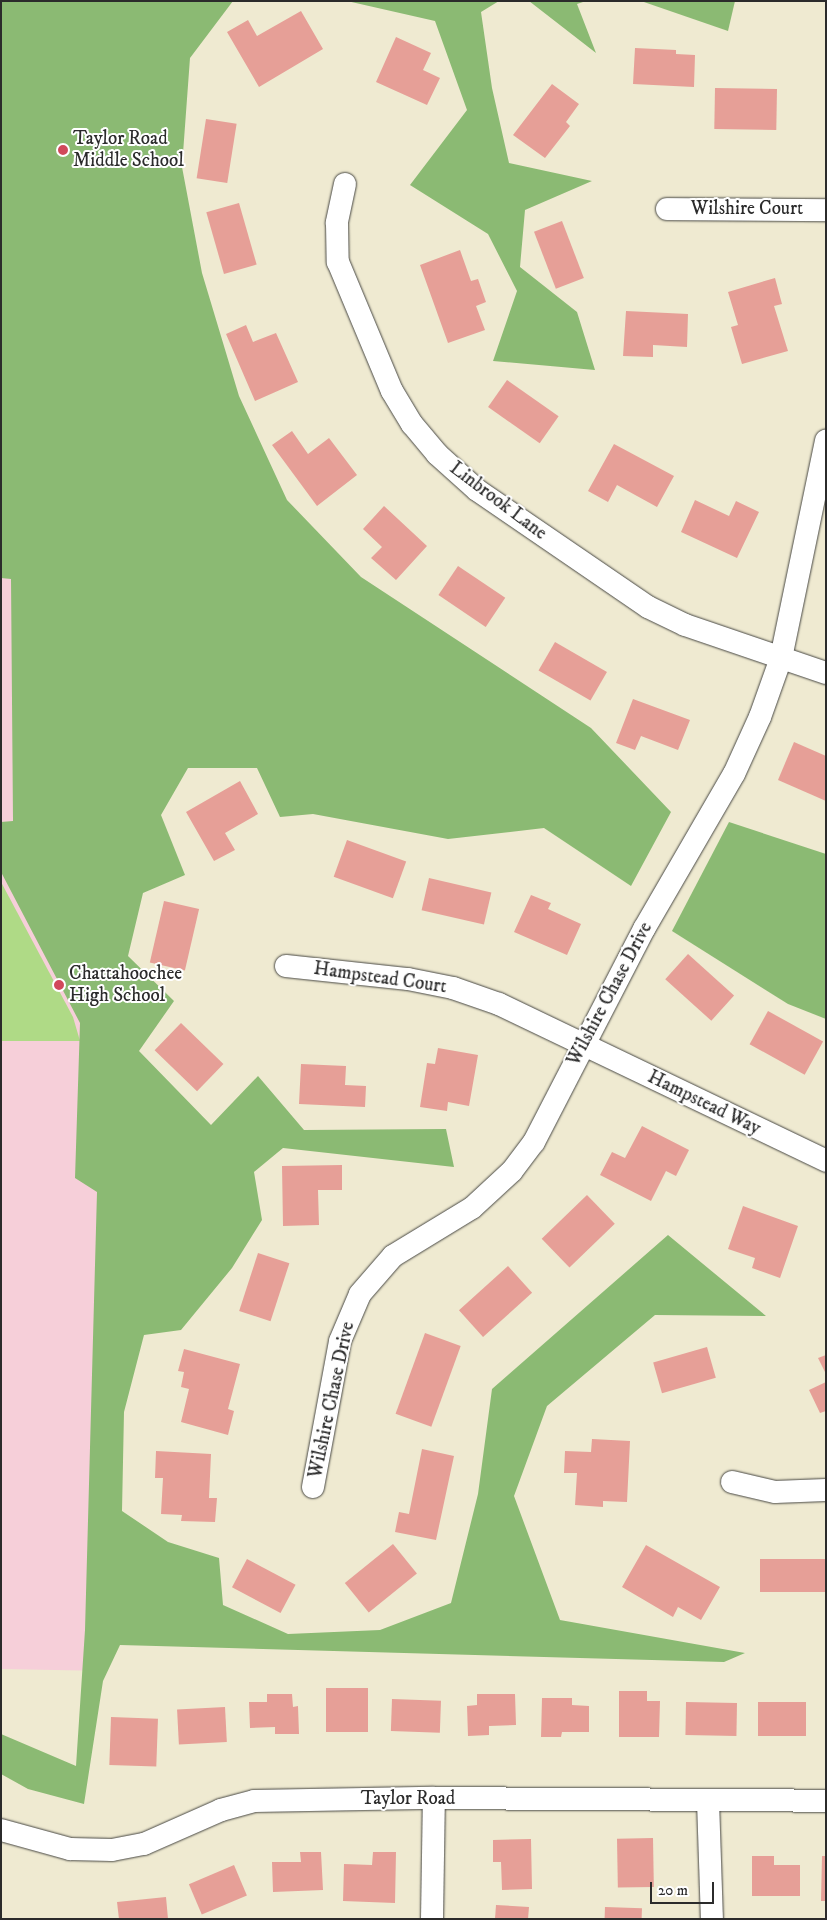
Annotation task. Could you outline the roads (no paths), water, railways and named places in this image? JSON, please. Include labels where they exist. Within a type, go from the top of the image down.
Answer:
[{"type":"street","name":"Linbrook Lane","points":[[345,184],[337,223],[338,262],[392,391],[412,424],[437,454],[477,490],[648,607],[685,625],[826,673]]},
{"type":"street","name":"Wilshire Court","points":[[667,209],[826,210]]},
{"type":"street","name":"Wilshire Chase Drive","points":[[313,1488],[340,1341],[360,1294],[393,1256],[472,1208],[512,1171],[534,1142],[582,1045],[644,929],[734,774],[760,717],[781,658],[826,441]]},
{"type":"street","name":"Hampstead Court","points":[[286,966],[408,979],[452,988],[499,1004],[582,1045]]},
{"type":"street","name":"Hampstead Way","points":[[582,1045],[826,1161]]},
{"type":"street","points":[[732,1482],[775,1492],[826,1490]]},
{"type":"street","points":[[432,1919],[434,1798]]},
{"type":"street","name":"Taylor Road","points":[[1,1830],[70,1849],[112,1850],[144,1844],[221,1810],[254,1801],[434,1798],[826,1801]]},
{"type":"street","points":[[708,1801],[712,1919]]},
{"type":"place","name":"Taylor Road Middle School","points":[[63,150]]},
{"type":"place","name":"Chattahoochee High School","points":[[59,985]]}]
